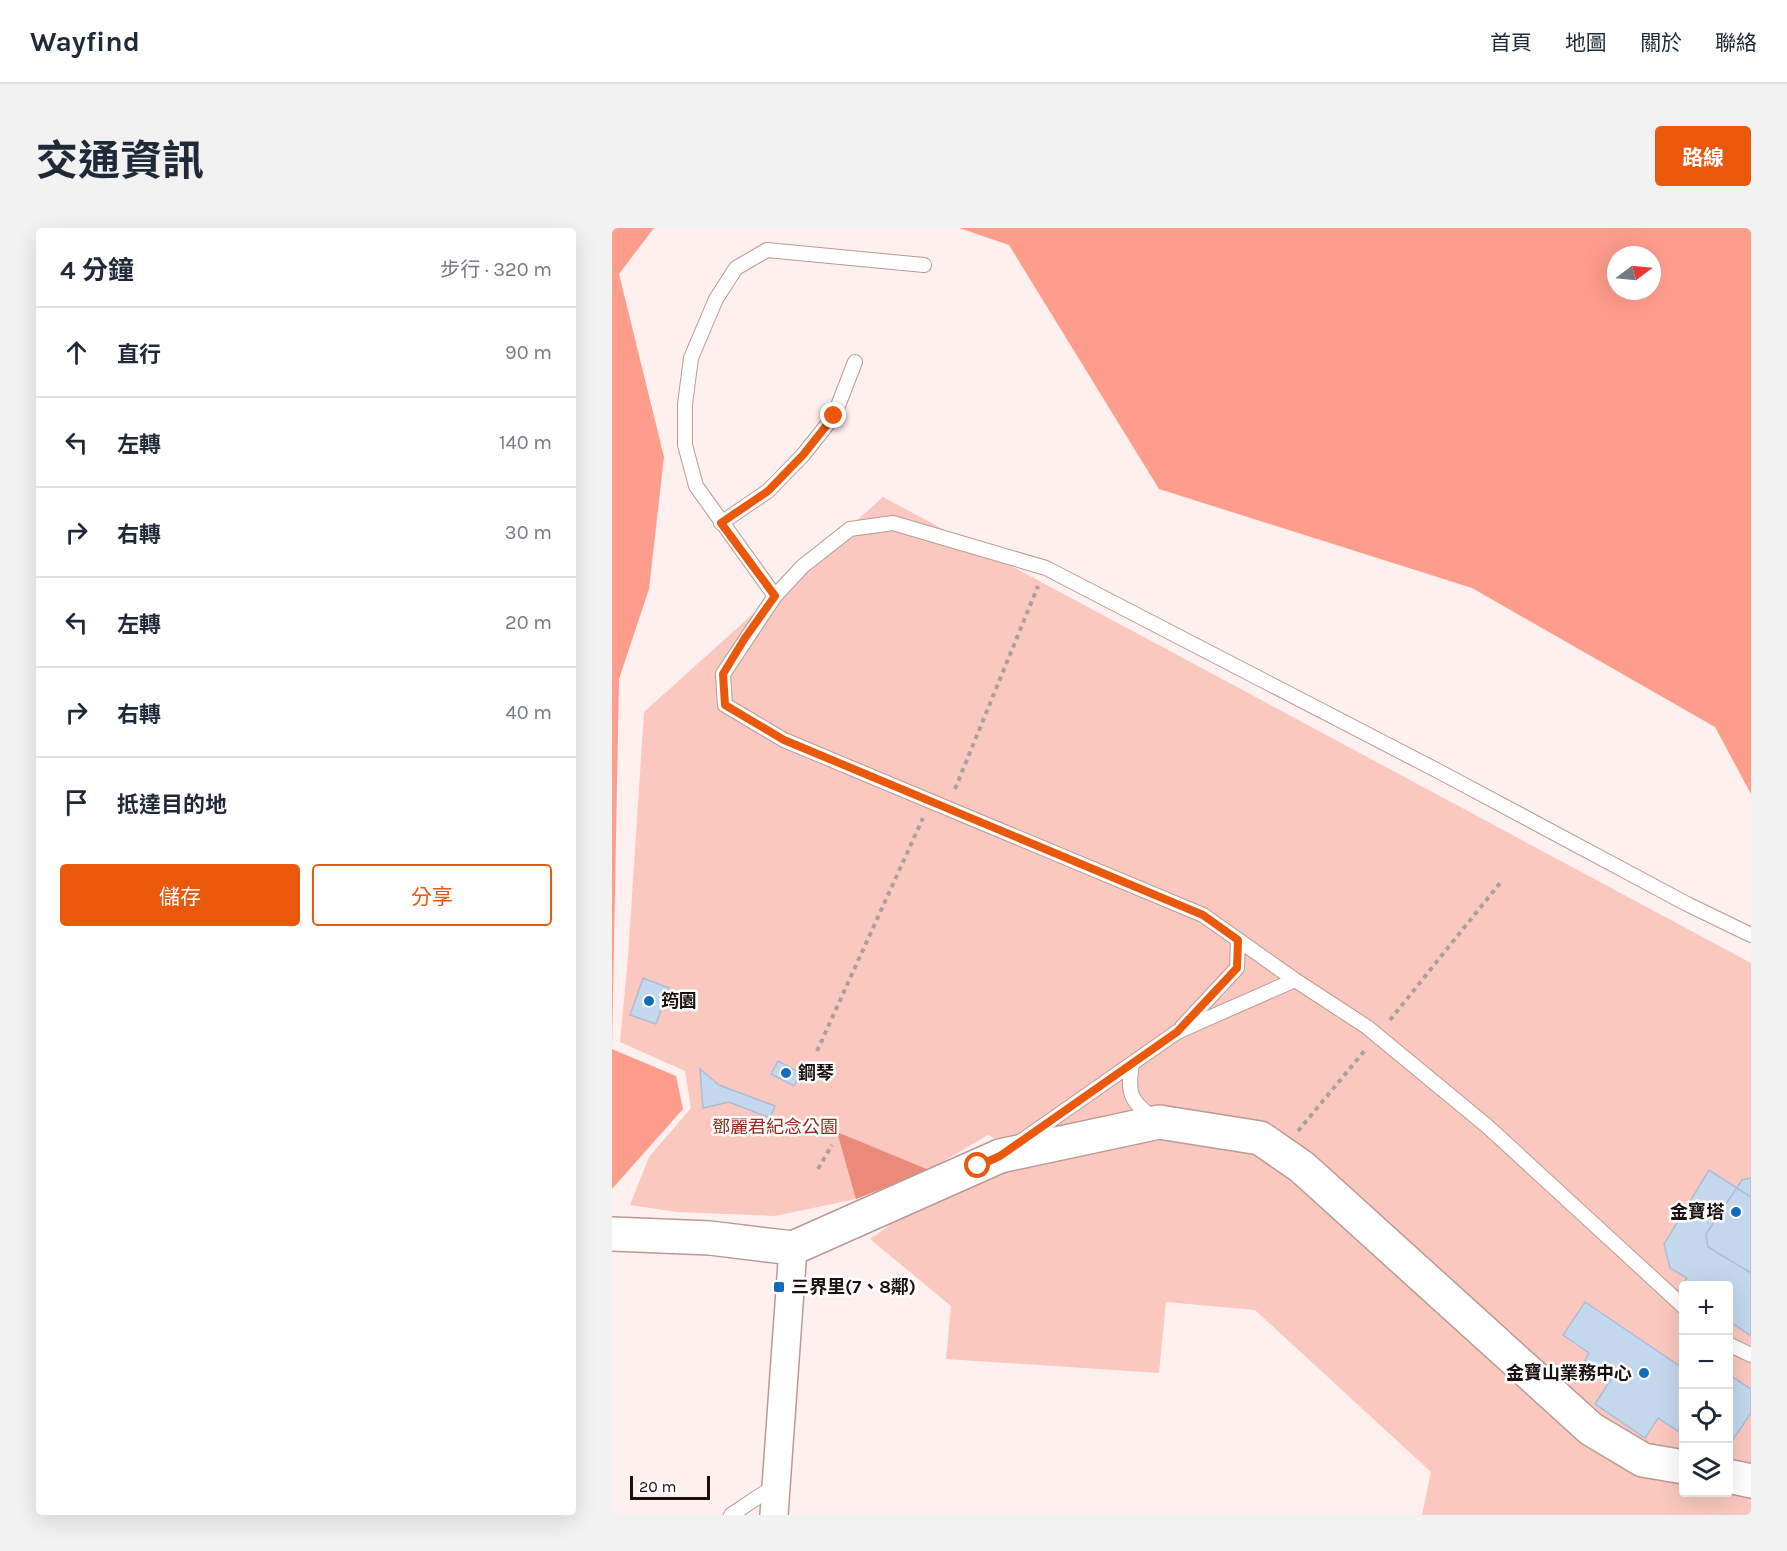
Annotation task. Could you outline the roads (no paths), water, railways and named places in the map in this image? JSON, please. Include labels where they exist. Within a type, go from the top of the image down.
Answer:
[{"type":"street","points":[[612,1234],[710,1238],[793,1248],[1000,1156],[1159,1122],[1260,1138],[1302,1167],[1591,1429],[1643,1460],[1679,1466]]},
{"type":"street","points":[[774,1515],[793,1248]]},
{"type":"street","points":[[1733,1477],[1751,1481]]},
{"type":"lane","points":[[775,596],[696,486],[686,445],[685,404],[691,358],[716,299],[736,268],[767,250],[924,265]]},
{"type":"lane","points":[[721,523],[768,491],[803,455],[834,416],[855,362]]},
{"type":"lane","points":[[1679,1303],[1487,1126],[1367,1027],[1203,915],[784,740],[725,705],[723,674],[775,596],[803,566],[850,529],[893,523],[1046,568],[1687,904],[1751,935]]},
{"type":"lane","points":[[1000,1156],[1177,1032],[1237,968],[1238,940]]},
{"type":"lane","points":[[1177,1032],[1295,980]]},
{"type":"lane","points":[[1132,1064],[1128,1088],[1139,1108],[1159,1122]]},
{"type":"lane","points":[[1733,1346],[1751,1355]]},
{"type":"lane","points":[[731,1515],[776,1485]]},
{"type":"place","name":"筠園","points":[[649,1001]]},
{"type":"place","name":"鋼琴","points":[[786,1073]]},
{"type":"place","name":"金寶塔","points":[[1736,1212]]},
{"type":"place","name":"三界里(7、8鄰)","points":[[779,1287]]},
{"type":"place","name":"金寶山業務中心","points":[[1644,1373]]},
{"type":"park label","name":"鄧麗君紀念公園","points":[[775,1127]]}]
